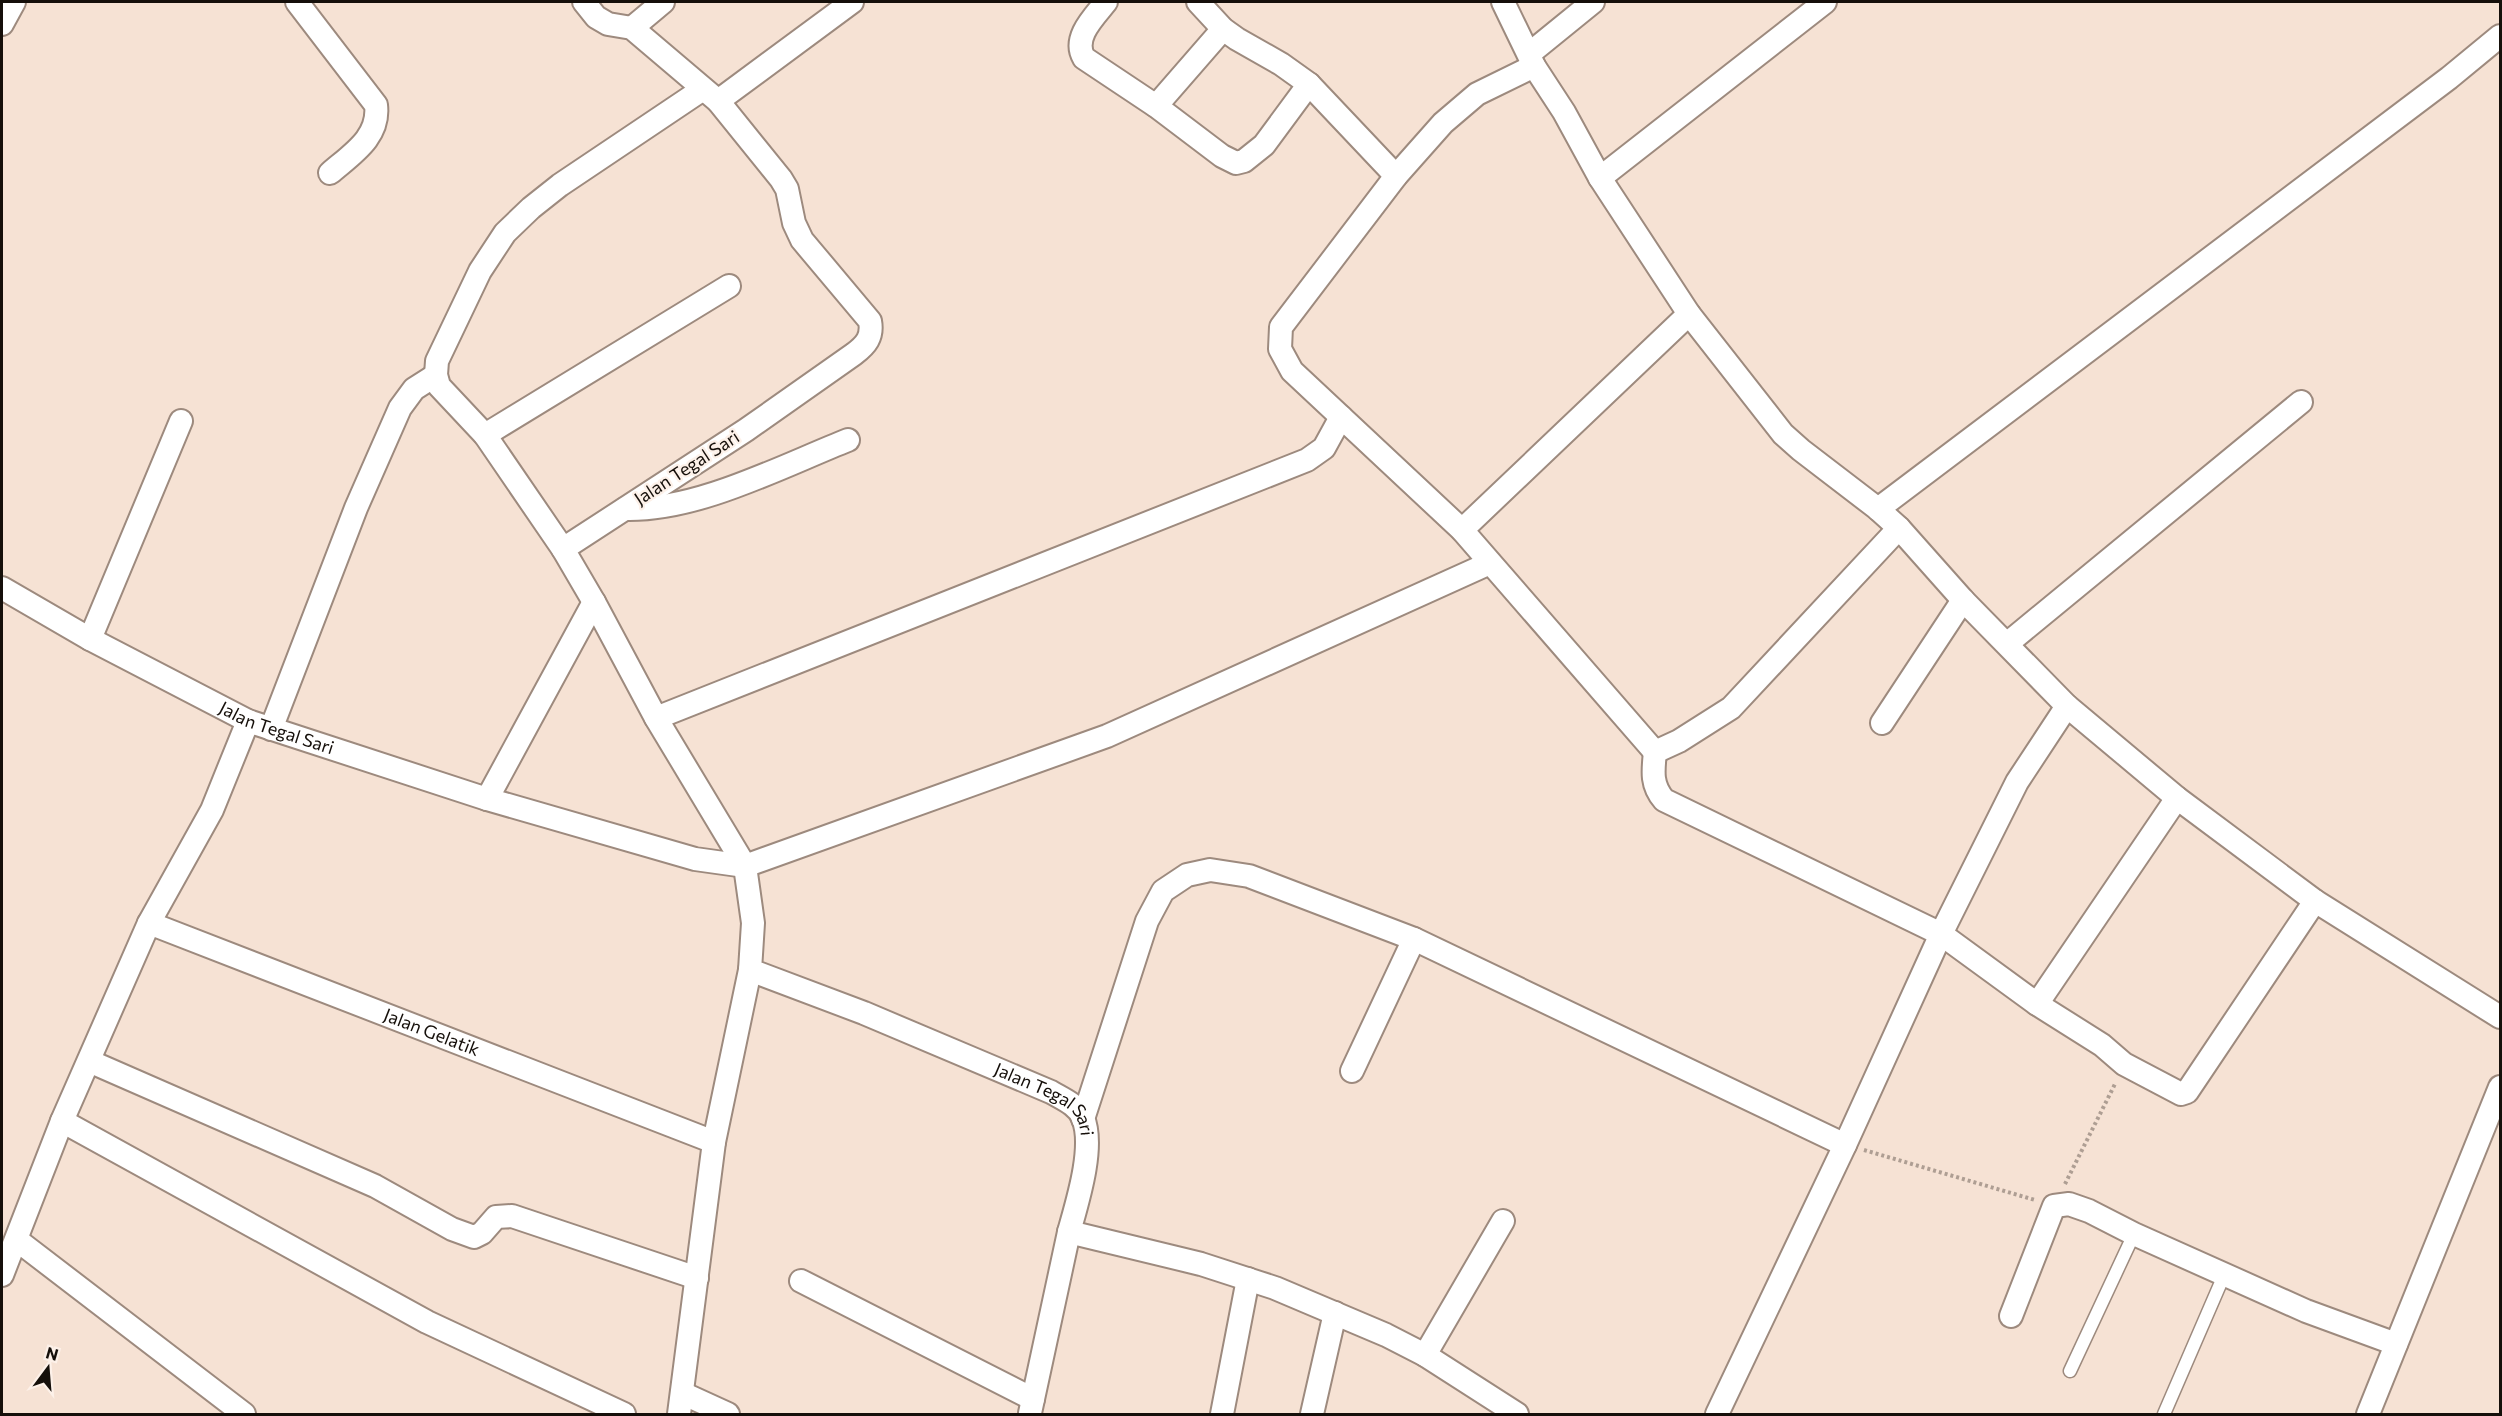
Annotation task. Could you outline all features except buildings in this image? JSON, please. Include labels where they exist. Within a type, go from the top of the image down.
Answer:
[{"type":"street","points":[[2,24],[14,2]]},
{"type":"street","points":[[297,2],[376,105],[374,129],[365,142],[330,173]]},
{"type":"street","points":[[584,2],[596,17],[608,24],[632,28],[663,2]]},
{"type":"street","points":[[728,1414],[680,1403],[714,1142],[750,970],[753,923],[745,866],[656,718],[563,549],[485,435],[439,386],[436,375],[437,361],[480,271],[505,233],[531,208],[560,185],[711,95],[852,2]]},
{"type":"street","points":[[1106,2],[1080,39],[1080,51],[1084,58],[1156,106],[1204,144],[1236,163],[1244,162],[1264,145],[1309,84]]},
{"type":"street","points":[[1198,2],[1223,29],[1309,84],[1396,176]]},
{"type":"street","points":[[1503,2],[1531,60],[1564,112],[1600,178],[1689,314],[1783,434],[1899,528],[1963,600],[2008,643],[2067,706],[2177,798],[2315,901],[2500,1017]]},
{"type":"street","points":[[1593,2],[1531,60],[1477,94],[1443,123],[1396,176],[1281,327],[1279,339],[1283,358],[1292,371],[1462,530],[1654,752],[1653,780],[1656,791],[1664,800],[1941,934],[2037,1004],[2102,1045],[2124,1064],[2177,1092],[2181,1094],[2187,1092],[2315,901]]},
{"type":"street","points":[[1600,178],[1825,2]]},
{"type":"street","name":"Jalan Tegal Sari","points":[[563,549],[746,430],[865,345],[870,336],[870,321],[802,240],[794,224],[787,189],[782,179],[711,95],[632,28]]},
{"type":"street","points":[[1156,106],[1223,29]]},
{"type":"street","points":[[1878,509],[2439,85],[2500,36]]},
{"type":"street","points":[[485,435],[729,286]]},
{"type":"street","points":[[1462,530],[1689,314]]},
{"type":"street","points":[[271,729],[356,508],[400,408],[414,389],[436,375]]},
{"type":"street","points":[[2008,643],[2301,402]]},
{"type":"street","points":[[656,718],[1307,460],[1324,448],[1341,417]]},
{"type":"street","points":[[90,639],[180,421]]},
{"type":"street","points":[[625,509],[658,509],[709,495],[848,440]]},
{"type":"street","points":[[1654,752],[1679,741],[1731,708],[1899,528]]},
{"type":"street","points":[[745,866],[1107,735],[1201,695],[1490,563]]},
{"type":"street","name":"Jalan Tegal Sari","points":[[2,588],[90,639],[248,721],[487,799],[695,859],[745,866]]},
{"type":"street","points":[[1882,723],[1963,600]]},
{"type":"street","points":[[487,799],[594,602]]},
{"type":"street","points":[[1717,1414],[1845,1145],[1941,934],[2017,782],[2067,706]]},
{"type":"street","points":[[2,1275],[62,1121],[149,923],[212,810],[248,721]]},
{"type":"street","points":[[2037,1004],[2177,798]]},
{"type":"street","points":[[1083,1119],[1148,921],[1163,891],[1181,878],[1210,870],[1249,876],[1414,939],[1845,1145]]},
{"type":"street","name":"Jalan Gelatik","points":[[149,923],[714,1142]]},
{"type":"street","points":[[1352,1071],[1414,939]]},
{"type":"street","name":"Jalan Tegal Sari","points":[[750,970],[864,1013],[1052,1092],[1077,1108],[1083,1119],[1087,1141],[1085,1158],[1031,1407]]},
{"type":"street","points":[[89,1061],[375,1186],[452,1229],[474,1237],[482,1233],[496,1217],[512,1216],[697,1278]]},
{"type":"street","points":[[2368,1414],[2500,1087]]},
{"type":"street","points":[[62,1121],[427,1322],[624,1414]]},
{"type":"street","points":[[2011,1316],[2054,1206],[2069,1204],[2306,1311],[2396,1344]]},
{"type":"street","points":[[1425,1355],[1503,1221]]},
{"type":"street","points":[[1069,1232],[1202,1264],[1248,1279],[1335,1313],[1425,1355],[1517,1414]]},
{"type":"street","points":[[17,1240],[244,1414]]},
{"type":"street","points":[[1221,1414],[1248,1279]]},
{"type":"street","points":[[801,1281],[1031,1407]]},
{"type":"street","points":[[1312,1414],[1335,1313]]},
{"type":"lane","points":[[2070,1371],[2134,1234]]},
{"type":"lane","points":[[2164,1414],[2225,1273]]},
{"type":"path","points":[[1845,1145],[2054,1206],[2124,1064]]}]
